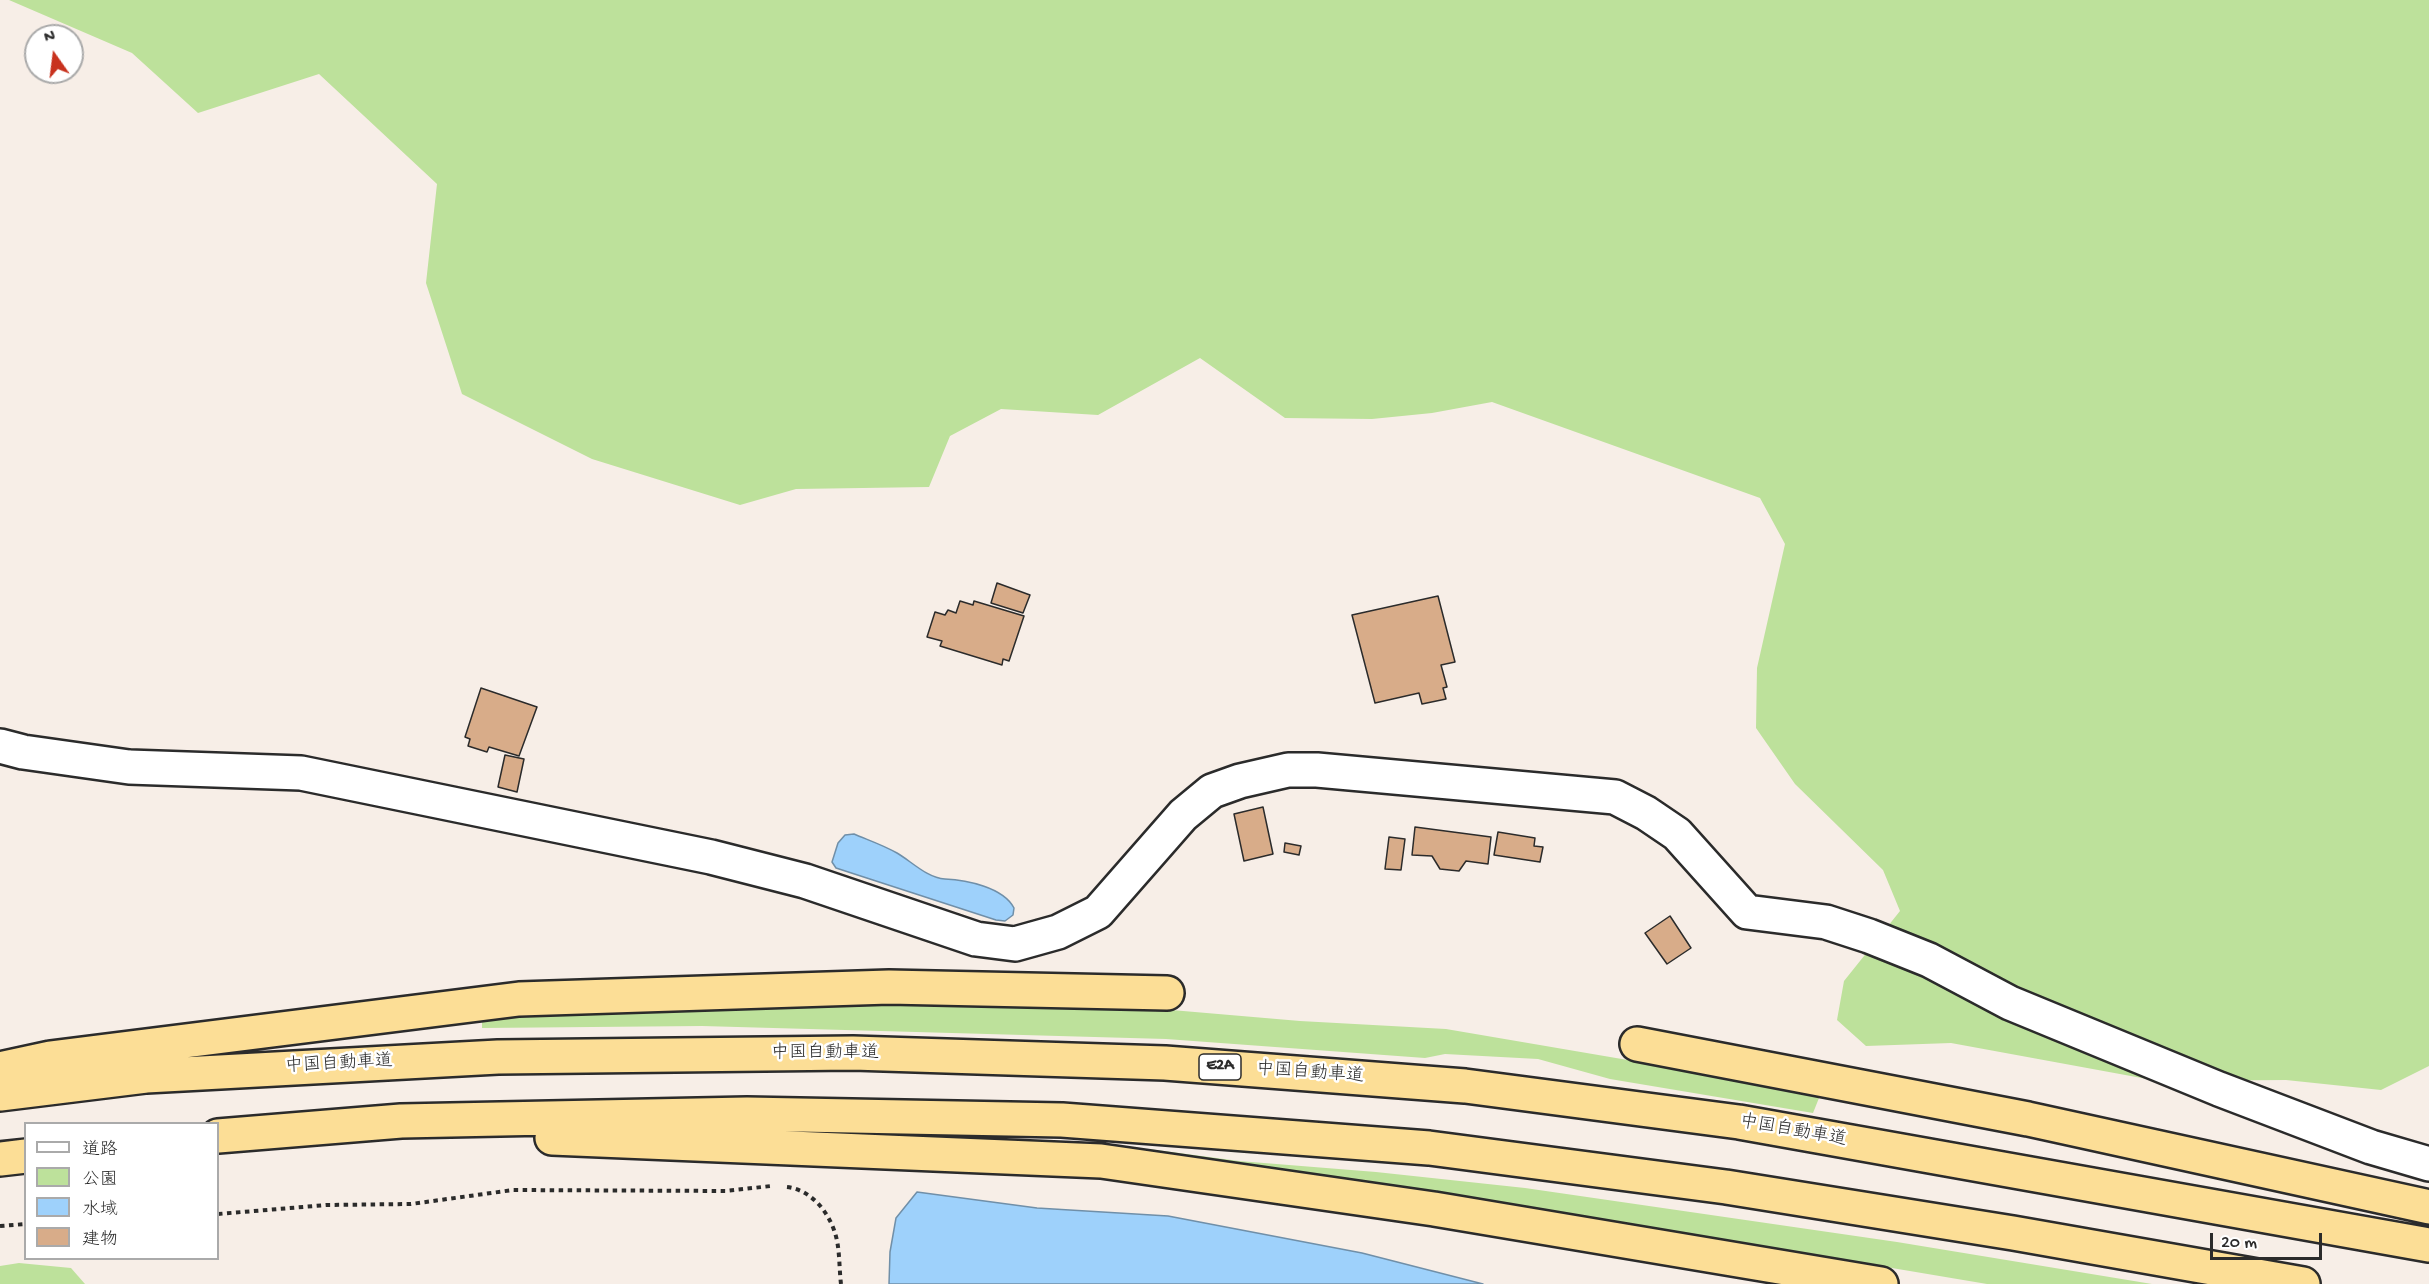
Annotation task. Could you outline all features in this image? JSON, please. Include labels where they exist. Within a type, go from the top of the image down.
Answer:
[{"type":"highway","points":[[0,1069],[50,1058],[519,999],[889,987],[1167,993]]},
{"type":"highway","points":[[1637,1044],[2028,1119],[2429,1207]]},
{"type":"highway","name":"中国自動車道","points":[[0,1094],[146,1076],[498,1057],[852,1053],[1165,1063],[1465,1086],[1739,1122],[2429,1245]]},
{"type":"highway","points":[[219,1136],[400,1121],[747,1114],[1050,1120],[1429,1148],[1737,1189],[2002,1231],[2303,1284]]},
{"type":"highway","points":[[400,1121],[533,1137],[1101,1161],[1434,1209],[1881,1284]]},
{"type":"highway","points":[[0,1159],[24,1156]]},
{"type":"street","points":[[0,746],[23,752],[129,767],[312,775],[711,857],[805,881],[976,939],[1014,944],[1058,932],[1098,912],[1183,814],[1212,791],[1240,781],[1288,770],[1317,770],[1615,796],[1677,834],[1748,912],[1826,922],[1869,936],[1929,960],[2010,1003],[2208,1084],[2371,1147],[2429,1164]]},
{"type":"path","points":[[219,1214],[326,1205],[411,1204],[513,1190],[726,1191],[775,1185]]},
{"type":"path","points":[[786,1186],[797,1188],[818,1202],[835,1233],[841,1284]]},
{"type":"path","points":[[0,1226],[24,1224]]},
{"type":"green space","points":[[9,0],[2429,0],[2429,1066],[2381,1090],[2286,1080],[2158,1081],[1951,1043],[1866,1046],[1837,1020],[1844,981],[1900,911],[1883,870],[1795,784],[1756,728],[1757,668],[1785,544],[1760,498],[1492,402],[1432,413],[1372,419],[1285,418],[1200,358],[1098,415],[1001,409],[950,436],[929,487],[796,489],[740,505],[592,459],[462,394],[426,283],[437,184],[319,74],[198,113],[132,53],[84,32],[84,24],[65,24]]},
{"type":"green space","points":[[813,999],[1113,1005],[1300,1021],[1446,1029],[1821,1093],[1813,1113],[1610,1079],[1538,1059],[1445,1054],[1425,1058],[1166,1039],[702,1026],[482,1028],[482,1020],[682,1004]]},
{"type":"green space","points":[[1149,1149],[1239,1161],[1376,1172],[1525,1188],[1897,1242],[2152,1284],[1987,1284],[1476,1198],[1149,1155]]},
{"type":"green space","points":[[19,1263],[71,1268],[85,1284],[0,1284],[0,1266]]},
{"type":"water","points":[[854,834],[892,850],[932,876],[973,883],[993,890],[1009,901],[1014,908],[1013,915],[1005,921],[996,920],[836,868],[832,862],[838,843],[845,835]]},
{"type":"water","points":[[917,1192],[1037,1208],[1168,1216],[1362,1253],[1483,1284],[889,1284],[890,1252],[896,1218]]},
{"type":"building","points":[[997,583],[1030,595],[1023,613],[991,603]]},
{"type":"building","points":[[1438,596],[1455,662],[1441,665],[1447,687],[1443,688],[1446,699],[1422,704],[1419,693],[1375,703],[1352,615]]},
{"type":"building","points":[[960,601],[973,605],[974,601],[1024,616],[1009,661],[1003,659],[1002,665],[940,646],[942,641],[927,637],[935,612],[945,615],[948,610],[956,613]]},
{"type":"building","points":[[481,688],[537,707],[519,756],[489,747],[487,752],[468,746],[470,739],[465,737]]},
{"type":"building","points":[[505,755],[524,759],[517,792],[498,787]]},
{"type":"building","points":[[1263,807],[1273,854],[1244,861],[1234,814]]},
{"type":"building","points":[[1415,827],[1491,837],[1488,864],[1466,861],[1459,871],[1440,869],[1432,856],[1412,855]]},
{"type":"building","points":[[1498,832],[1535,838],[1534,846],[1543,847],[1540,862],[1494,855]]},
{"type":"building","points":[[1389,837],[1405,839],[1401,870],[1385,869]]},
{"type":"building","points":[[1285,843],[1301,846],[1299,855],[1284,852]]},
{"type":"building","points":[[1670,916],[1691,948],[1667,964],[1645,933]]}]
